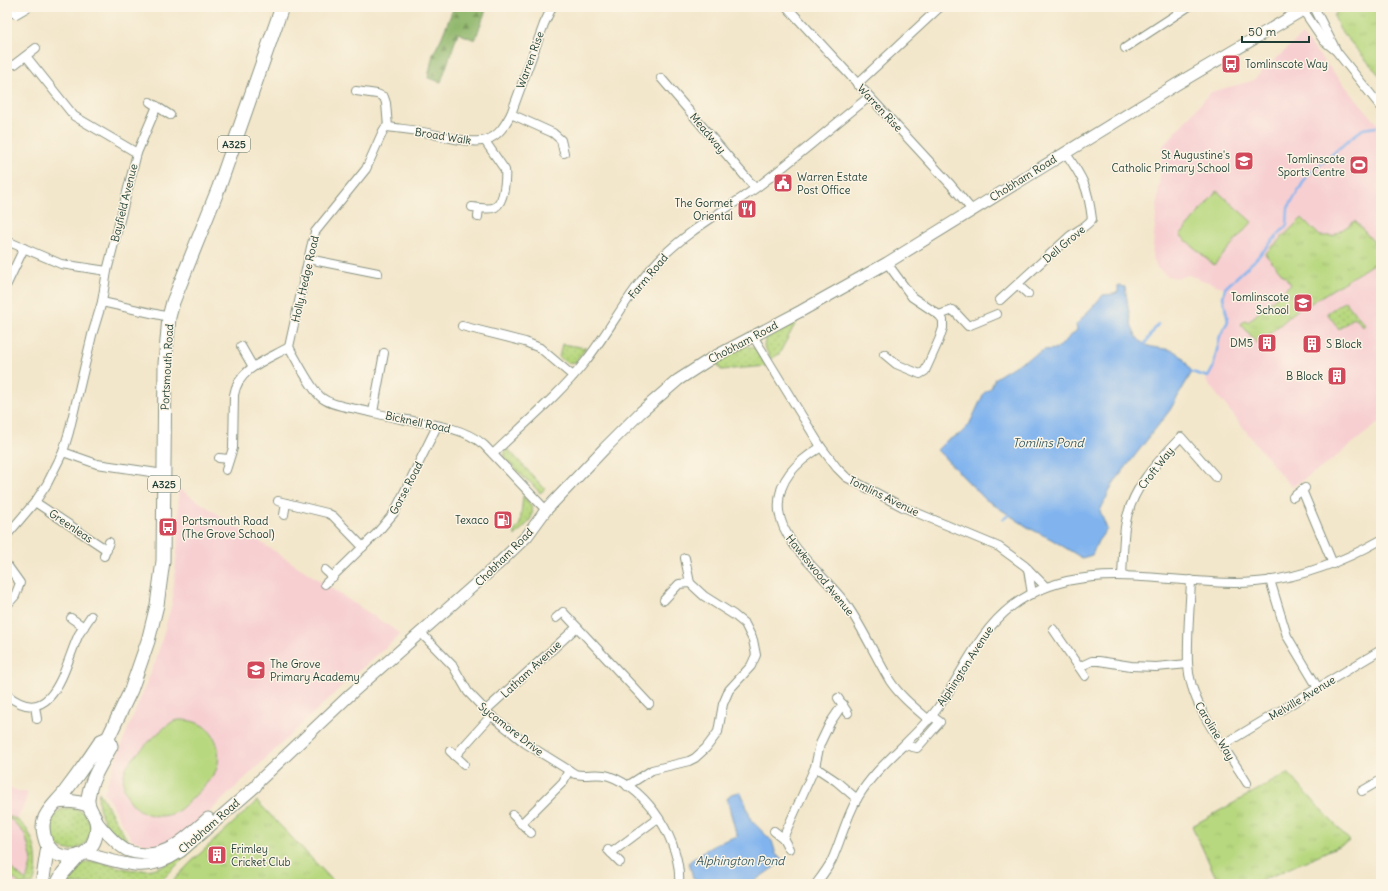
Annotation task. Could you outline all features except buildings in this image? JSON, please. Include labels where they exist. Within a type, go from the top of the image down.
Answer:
[{"type":"main road","name":"Portsmouth Road","points":[[108,738],[133,683],[148,641],[157,605],[163,561],[165,364],[169,317],[174,299],[219,187],[282,7]]},
{"type":"main road","name":"Chobham Road","points":[[81,854],[130,865],[145,866],[163,862],[173,857],[186,848],[256,786],[259,781],[352,693],[484,578],[534,528],[546,510],[629,423],[659,395],[700,365],[801,311],[886,263],[1218,59],[1308,8]]},
{"type":"main road","name":"A325","points":[[57,802],[76,778],[101,741],[108,738],[111,746],[92,781],[88,805]]},
{"type":"main road","name":"Chobham Road","points":[[97,822],[113,840],[128,851],[149,854],[164,851],[172,848],[185,838],[251,781],[259,781]]},
{"type":"main road","points":[[42,884],[48,846],[43,830],[43,821],[46,814],[57,802],[74,801],[88,805],[97,822],[96,838],[92,845],[63,873],[57,884]]},
{"type":"main road","points":[[48,846],[61,856],[72,857],[81,854]]},
{"type":"street","points":[[7,8],[16,14],[28,7]]},
{"type":"street","name":"Warren Rise","points":[[511,114],[544,24],[552,7]]},
{"type":"street","name":"Warren Rise","points":[[787,7],[951,185],[972,210]]},
{"type":"street","points":[[857,84],[940,7]]},
{"type":"street","points":[[1125,48],[1188,7]]},
{"type":"street","points":[[1308,8],[1324,41],[1337,52],[1381,107]]},
{"type":"street","points":[[15,64],[36,48]]},
{"type":"street","points":[[26,56],[74,116],[137,153]]},
{"type":"street","name":"Meadway","points":[[661,78],[755,188]]},
{"type":"street","points":[[356,91],[377,94],[384,97],[388,127]]},
{"type":"street","name":"Farm Road","points":[[493,454],[573,376],[632,294],[659,260],[701,225],[791,161],[869,97]]},
{"type":"street","name":"Bayfield Avenue","points":[[7,535],[35,502],[47,484],[63,452],[92,335],[102,302],[107,271],[137,153],[154,104],[170,115]]},
{"type":"street","points":[[511,114],[554,133],[561,140],[564,153]]},
{"type":"street","name":"Broad Walk","points":[[388,127],[425,132],[474,142],[485,141],[496,135],[502,129],[511,114]]},
{"type":"street","name":"Holly Hedge Road","points":[[289,347],[315,232],[366,169],[383,131],[388,127]]},
{"type":"street","points":[[478,217],[475,207],[491,209],[498,206],[502,200],[506,175],[505,170],[485,141]]},
{"type":"street","name":"Dell Grove","points":[[1000,300],[1070,236],[1086,226],[1092,219],[1090,199],[1084,182],[1065,152]]},
{"type":"street","points":[[7,241],[62,264],[107,271]]},
{"type":"street","points":[[7,284],[24,248]]},
{"type":"street","points":[[308,259],[373,275]]},
{"type":"street","points":[[884,354],[896,364],[920,374],[925,370],[943,328],[943,320],[939,315],[912,297],[886,263]]},
{"type":"street","points":[[1018,285],[1028,294]]},
{"type":"street","points":[[102,302],[169,317]]},
{"type":"street","points":[[939,315],[953,310],[968,326],[997,314]]},
{"type":"street","points":[[462,326],[525,342],[540,348],[573,376]]},
{"type":"street","name":"Tomlins Avenue","points":[[753,336],[821,447],[846,477],[903,507],[988,542],[1015,558],[1046,587]]},
{"type":"street","points":[[241,346],[253,367]]},
{"type":"street","points":[[226,470],[233,448],[235,389],[239,379],[253,367],[289,347]]},
{"type":"street","name":"Bicknell Road","points":[[289,347],[315,392],[322,398],[333,403],[463,432],[474,438],[493,454],[546,510]]},
{"type":"street","points":[[373,412],[384,353]]},
{"type":"street","name":"Gorse Road","points":[[325,584],[388,522],[394,513],[437,426]]},
{"type":"street","name":"Croft Way","points":[[1122,576],[1125,526],[1139,486],[1161,458],[1181,437],[1216,477]]},
{"type":"street","name":"Hawkswood Avenue","points":[[821,447],[799,462],[791,470],[779,499],[779,510],[782,524],[793,544],[846,604],[867,638],[890,681],[901,695],[930,718],[940,722],[917,748],[904,745]]},
{"type":"street","points":[[63,452],[97,464],[164,474]]},
{"type":"street","points":[[219,458],[229,459]]},
{"type":"street","points":[[1293,497],[1304,489],[1333,564]]},
{"type":"street","name":"Greenleas","points":[[35,502],[107,549]]},
{"type":"street","points":[[284,515],[282,502],[327,513],[333,516],[364,547]]},
{"type":"street","name":"Alphington Avenue","points":[[816,884],[832,859],[857,799],[875,776],[930,718],[957,681],[986,630],[1012,606],[1046,587],[1086,577],[1122,576],[1235,583],[1270,580],[1333,564],[1381,540]]},
{"type":"street","points":[[679,884],[679,874],[674,849],[667,832],[646,802],[627,786],[652,770],[689,761],[695,758],[706,748],[718,732],[723,704],[729,690],[751,666],[756,655],[753,640],[744,624],[734,615],[704,596],[690,583],[685,558]]},
{"type":"street","points":[[7,565],[20,583],[15,596],[7,605]]},
{"type":"street","points":[[1028,569],[1032,594]]},
{"type":"street","points":[[325,570],[333,577]]},
{"type":"street","name":"Caroline Way","points":[[1191,580],[1188,664],[1193,688],[1199,706],[1247,783]]},
{"type":"street","points":[[1270,580],[1287,636],[1318,688]]},
{"type":"street","points":[[664,600],[679,584],[690,583]]},
{"type":"street","points":[[556,618],[563,612],[649,704]]},
{"type":"street","points":[[9,697],[27,705],[35,706],[50,697],[62,679],[79,635],[91,616]]},
{"type":"street","points":[[71,618],[84,627]]},
{"type":"street","name":"Latham Avenue","points":[[464,764],[453,754],[488,713],[577,627]]},
{"type":"street","points":[[1053,629],[1085,676]]},
{"type":"street","name":"Sycamore Drive","points":[[421,633],[452,666],[468,692],[488,713],[525,743],[569,770],[581,775],[602,774],[616,779],[627,786]]},
{"type":"street","name":"Melville Avenue","points":[[1223,745],[1381,650]]},
{"type":"street","points":[[1079,667],[1092,661],[1131,666],[1188,664]]},
{"type":"street","points":[[783,838],[815,767],[820,744],[840,701],[848,713]]},
{"type":"street","points":[[35,706],[37,719]]},
{"type":"street","points":[[815,767],[836,780],[857,799]]},
{"type":"street","points":[[521,824],[563,782],[569,770]]},
{"type":"street","points":[[1362,791],[1381,780]]},
{"type":"street","points":[[513,815],[531,833]]},
{"type":"street","points":[[620,862],[609,851],[658,818]]},
{"type":"street","points":[[774,831],[783,838],[789,849]]},
{"type":"shaded area","points":[[1302,35],[1375,121],[1381,124],[1381,421],[1324,466],[1292,487],[1206,381],[1213,368],[1220,335],[1228,321],[1223,297],[1225,288],[1188,275],[1177,278],[1167,276],[1157,268],[1152,255],[1163,146],[1211,92],[1252,81]]},
{"type":"shaded area","name":"The Grove Primary Academy","points":[[178,488],[401,634],[344,684],[196,825],[173,840],[157,847],[132,840],[104,792],[156,660],[172,603],[179,531]]},
{"type":"shaded area","points":[[7,787],[21,792],[28,792],[23,808],[16,819],[35,852],[31,884],[7,884]]},
{"type":"green space","points":[[454,7],[487,7],[475,40],[458,33],[441,82],[428,78],[433,54]]},
{"type":"green space","points":[[1340,7],[1381,7],[1381,77],[1340,30],[1334,16]]},
{"type":"green space","points":[[1217,191],[1252,222],[1214,265],[1180,235]]},
{"type":"green space","points":[[1302,218],[1320,236],[1333,236],[1355,221],[1381,250],[1381,259],[1306,306],[1304,304],[1258,344],[1241,324],[1246,320],[1248,322],[1291,284],[1265,254]]},
{"type":"green space","points":[[1345,301],[1365,324],[1363,327],[1355,317],[1339,329],[1327,313]]},
{"type":"green space","points":[[799,317],[779,354],[771,359],[764,346],[766,335]]},
{"type":"green space","points":[[562,344],[586,348],[576,362],[567,363],[559,357]]},
{"type":"green space","points":[[747,346],[755,348],[767,366],[721,370],[716,361]]},
{"type":"green space","points":[[507,448],[545,489],[540,493],[505,458]]},
{"type":"green space","points":[[523,496],[529,502],[533,513],[529,521],[515,536],[515,531],[520,524]]},
{"type":"green space","points":[[179,720],[198,723],[212,734],[218,749],[219,758],[217,768],[205,785],[180,809],[165,816],[149,815],[134,806],[129,799],[125,792],[123,783],[124,775],[127,766],[146,744],[169,724]]},
{"type":"green space","points":[[1288,773],[1350,841],[1254,884],[1219,884],[1192,826]]},
{"type":"green space","points":[[99,792],[129,843],[127,848],[113,834],[104,821],[98,802]]},
{"type":"green space","points":[[257,801],[336,884],[170,884],[191,862]]},
{"type":"green space","points":[[66,808],[74,808],[82,811],[88,817],[91,829],[88,841],[82,847],[74,850],[66,850],[58,847],[52,841],[49,833],[49,825],[52,817],[58,811]]},
{"type":"green space","points":[[7,816],[16,819],[24,826],[34,844],[37,865],[33,884],[20,884],[8,874],[12,869],[26,881],[32,860],[25,834],[12,820],[7,819]]},
{"type":"green space","points":[[203,838],[158,884],[63,884],[72,872],[81,865],[90,862],[99,862],[130,869],[142,870],[160,867],[175,860]]},
{"type":"water","name":"Tomlins Pond","points":[[1118,285],[1125,287],[1131,323],[1138,338],[1146,345],[1151,347],[1177,352],[1192,372],[1170,410],[1113,484],[1100,511],[1107,529],[1098,541],[1092,555],[1082,558],[1051,539],[1029,528],[985,499],[937,450],[946,441],[960,434],[969,425],[984,393],[991,388],[995,378],[1044,350],[1057,349],[1077,330],[1076,325],[1103,295],[1118,292]]},
{"type":"water","name":"Alphington Pond","points":[[740,792],[751,820],[772,841],[776,854],[783,861],[750,884],[699,884],[693,878],[689,862],[712,846],[738,836],[727,799],[731,794]]},
{"type":"waterway","points":[[1192,372],[1208,377],[1213,368],[1220,336],[1228,321],[1223,297],[1225,288],[1254,261],[1287,225],[1288,208],[1307,176],[1363,129],[1376,127]]},
{"type":"waterway","points":[[1144,345],[1158,324]]},
{"type":"waterway","points":[[1003,519],[1009,515]]},
{"type":"place","name":"Tomlinscote Way","points":[[1231,64]]},
{"type":"place","name":"St Augustine's Catholic Primary School","points":[[1244,161]]},
{"type":"place","name":"Tomlinscote Sports Centre","points":[[1359,165]]},
{"type":"place","name":"Warren Estate Post Office","points":[[783,183]]},
{"type":"place","name":"The Gormet Oriental","points":[[747,209]]},
{"type":"place","name":"Tomlinscote School","points":[[1303,303]]},
{"type":"place","name":"DM5","points":[[1267,343]]},
{"type":"place","name":"S Block","points":[[1312,344]]},
{"type":"place","name":"B Block","points":[[1337,376]]},
{"type":"place","name":"Texaco","points":[[503,520]]},
{"type":"place","name":"Portsmouth Road (The Grove School)","points":[[168,527]]},
{"type":"place","name":"The Grove Primary Academy","points":[[256,670]]},
{"type":"place","name":"Frimley Cricket Club","points":[[217,855]]}]
